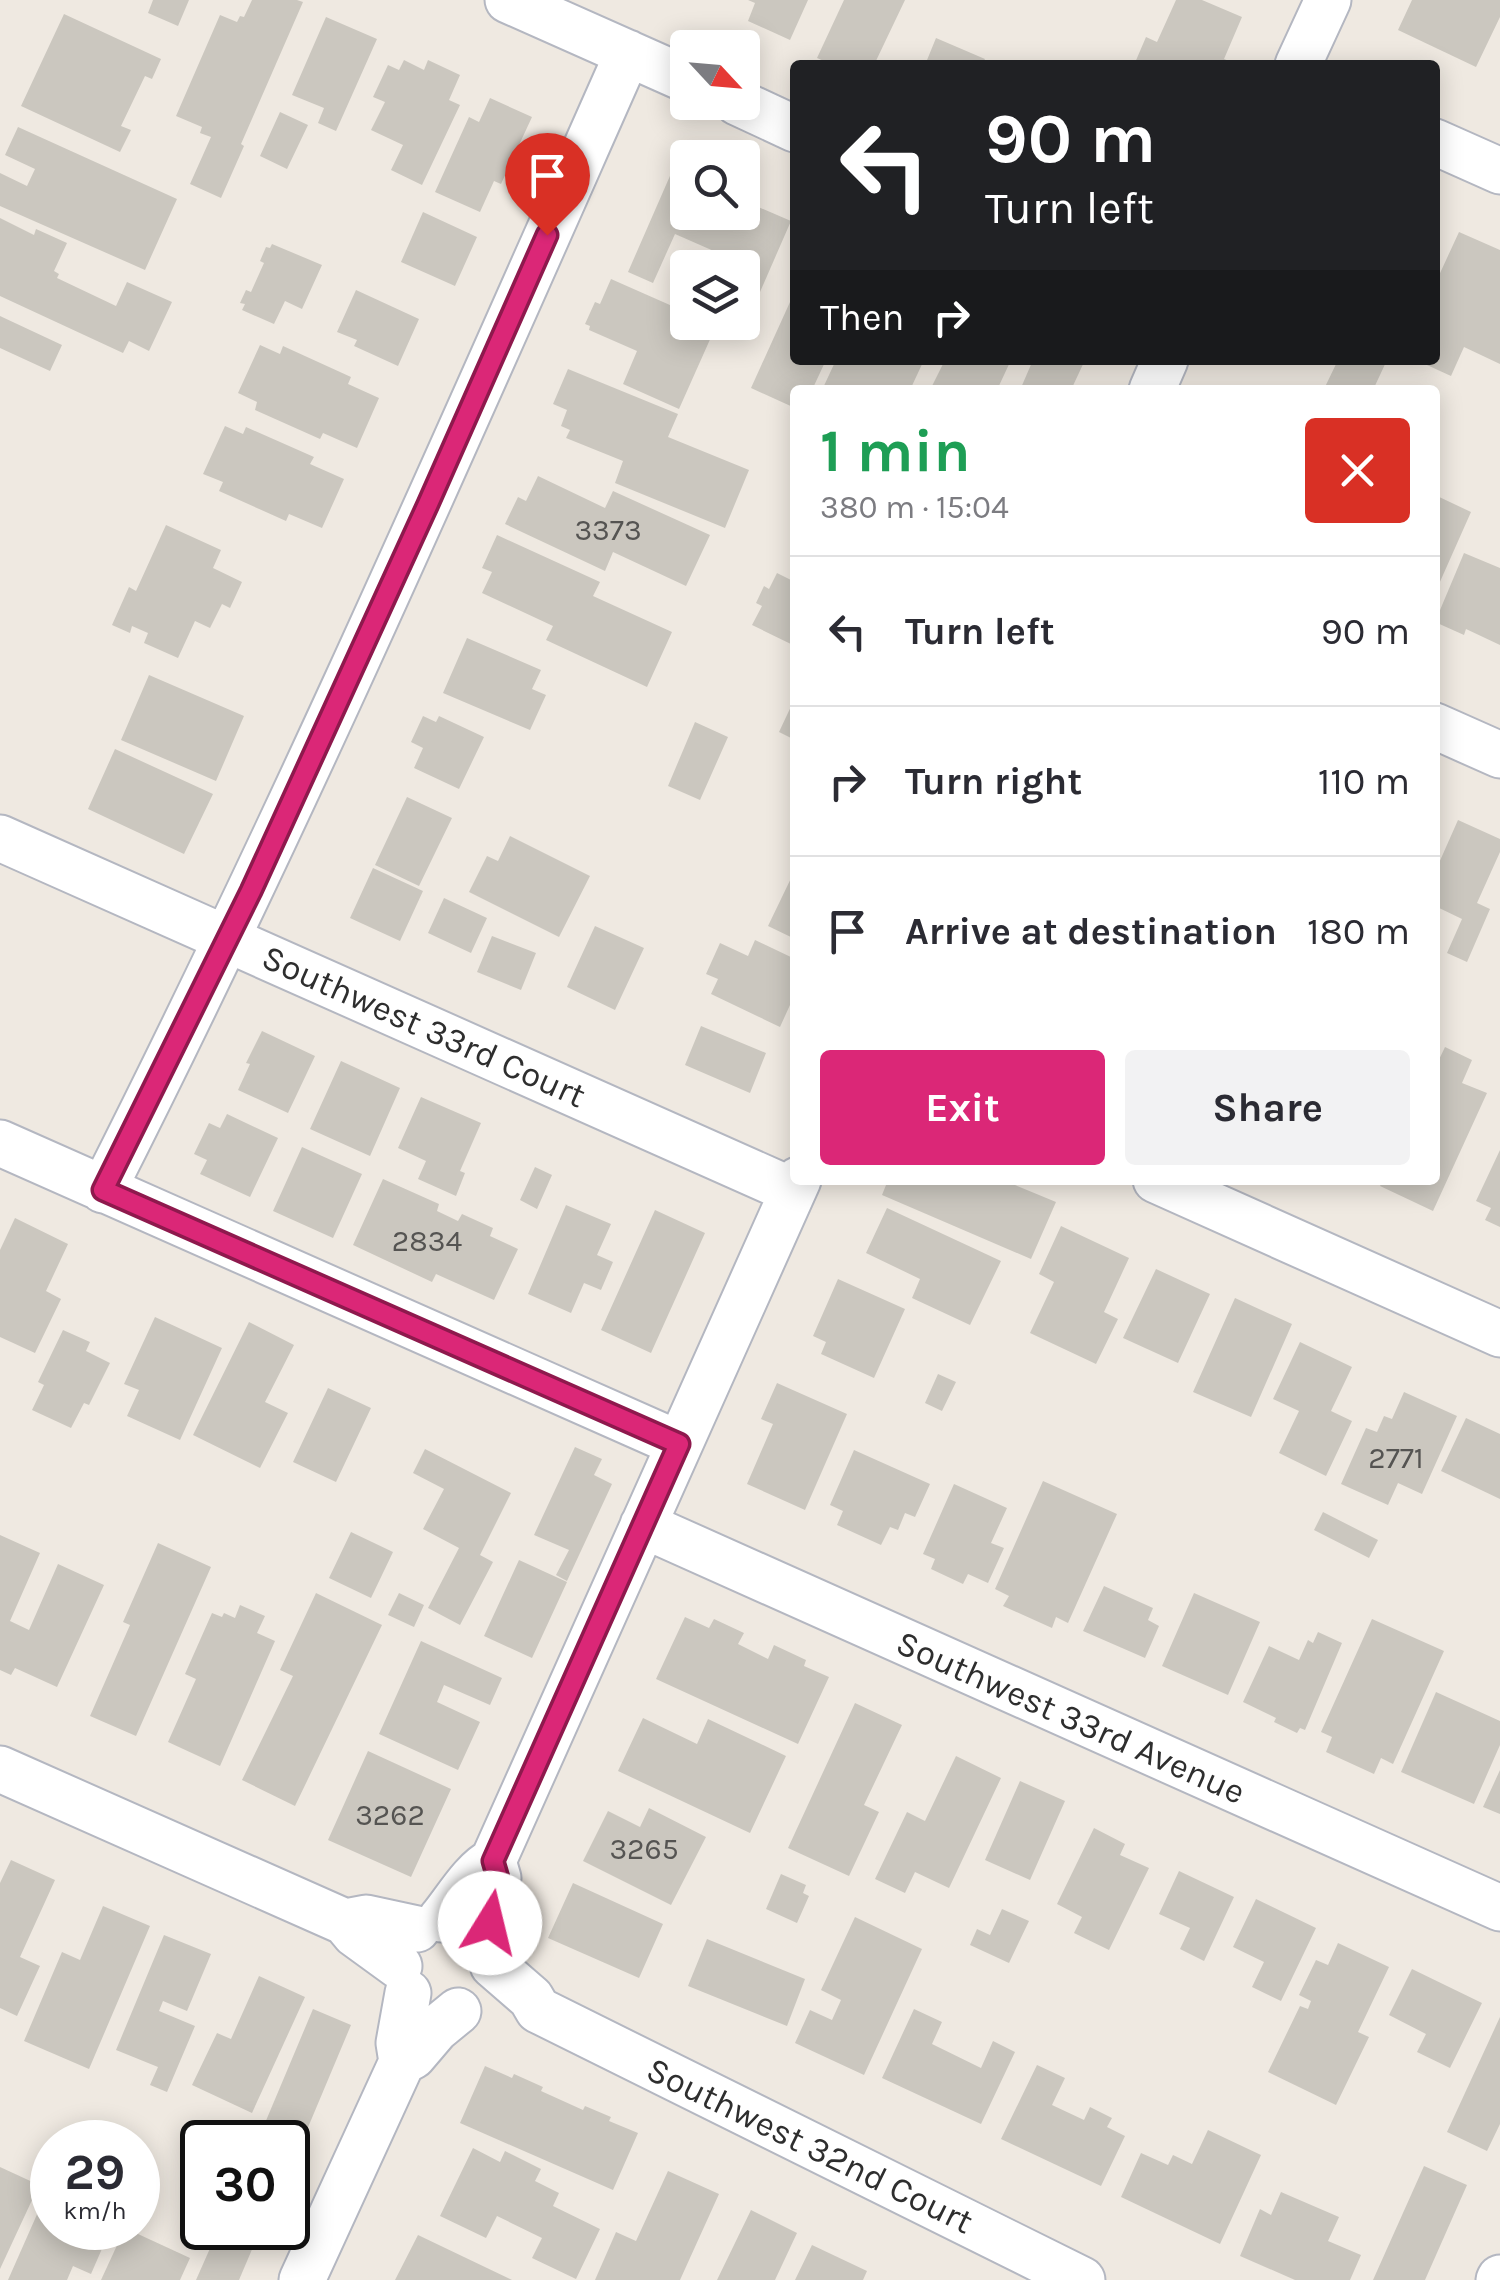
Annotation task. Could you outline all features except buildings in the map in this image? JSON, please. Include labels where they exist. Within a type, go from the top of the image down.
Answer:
[{"type":"street","points":[[508,0],[670,72]]},
{"type":"street","points":[[1300,60],[1328,0]]},
{"type":"street","points":[[103,1190],[228,938],[420,522],[628,53]]},
{"type":"street","points":[[760,112],[790,127]]},
{"type":"street","points":[[1440,144],[1500,171]]},
{"type":"street","points":[[1440,728],[1500,754]]},
{"type":"street","name":"Southwest 33rd Court","points":[[0,838],[790,1183]]},
{"type":"street","points":[[0,1144],[679,1444]]},
{"type":"street","points":[[302,2280],[402,2062],[399,2044],[416,1952],[480,1868],[493,1861],[795,1185]]},
{"type":"street","points":[[1167,1185],[1500,1334]]},
{"type":"street","name":"Southwest 33rd Avenue","points":[[643,1525],[1500,1908]]},
{"type":"street","points":[[0,1769],[344,1922],[355,1934],[416,1952]]},
{"type":"street","points":[[402,2062],[488,1988],[498,1878],[493,1861]]},
{"type":"street","points":[[416,1952],[454,1920],[478,1932],[490,1954]]},
{"type":"street","points":[[416,1952],[417,2003],[443,2013],[465,2008]]},
{"type":"street","name":"Southwest 32nd Court","points":[[490,1954],[538,2010],[1082,2280]]},
{"type":"street","name":"Southwest 32nd Court","points":[[465,2008],[526,2015],[538,2010]]},
{"type":"route","points":[[490,1923],[498,1878],[493,1861],[679,1444],[103,1190],[251,891],[547,235]]}]
